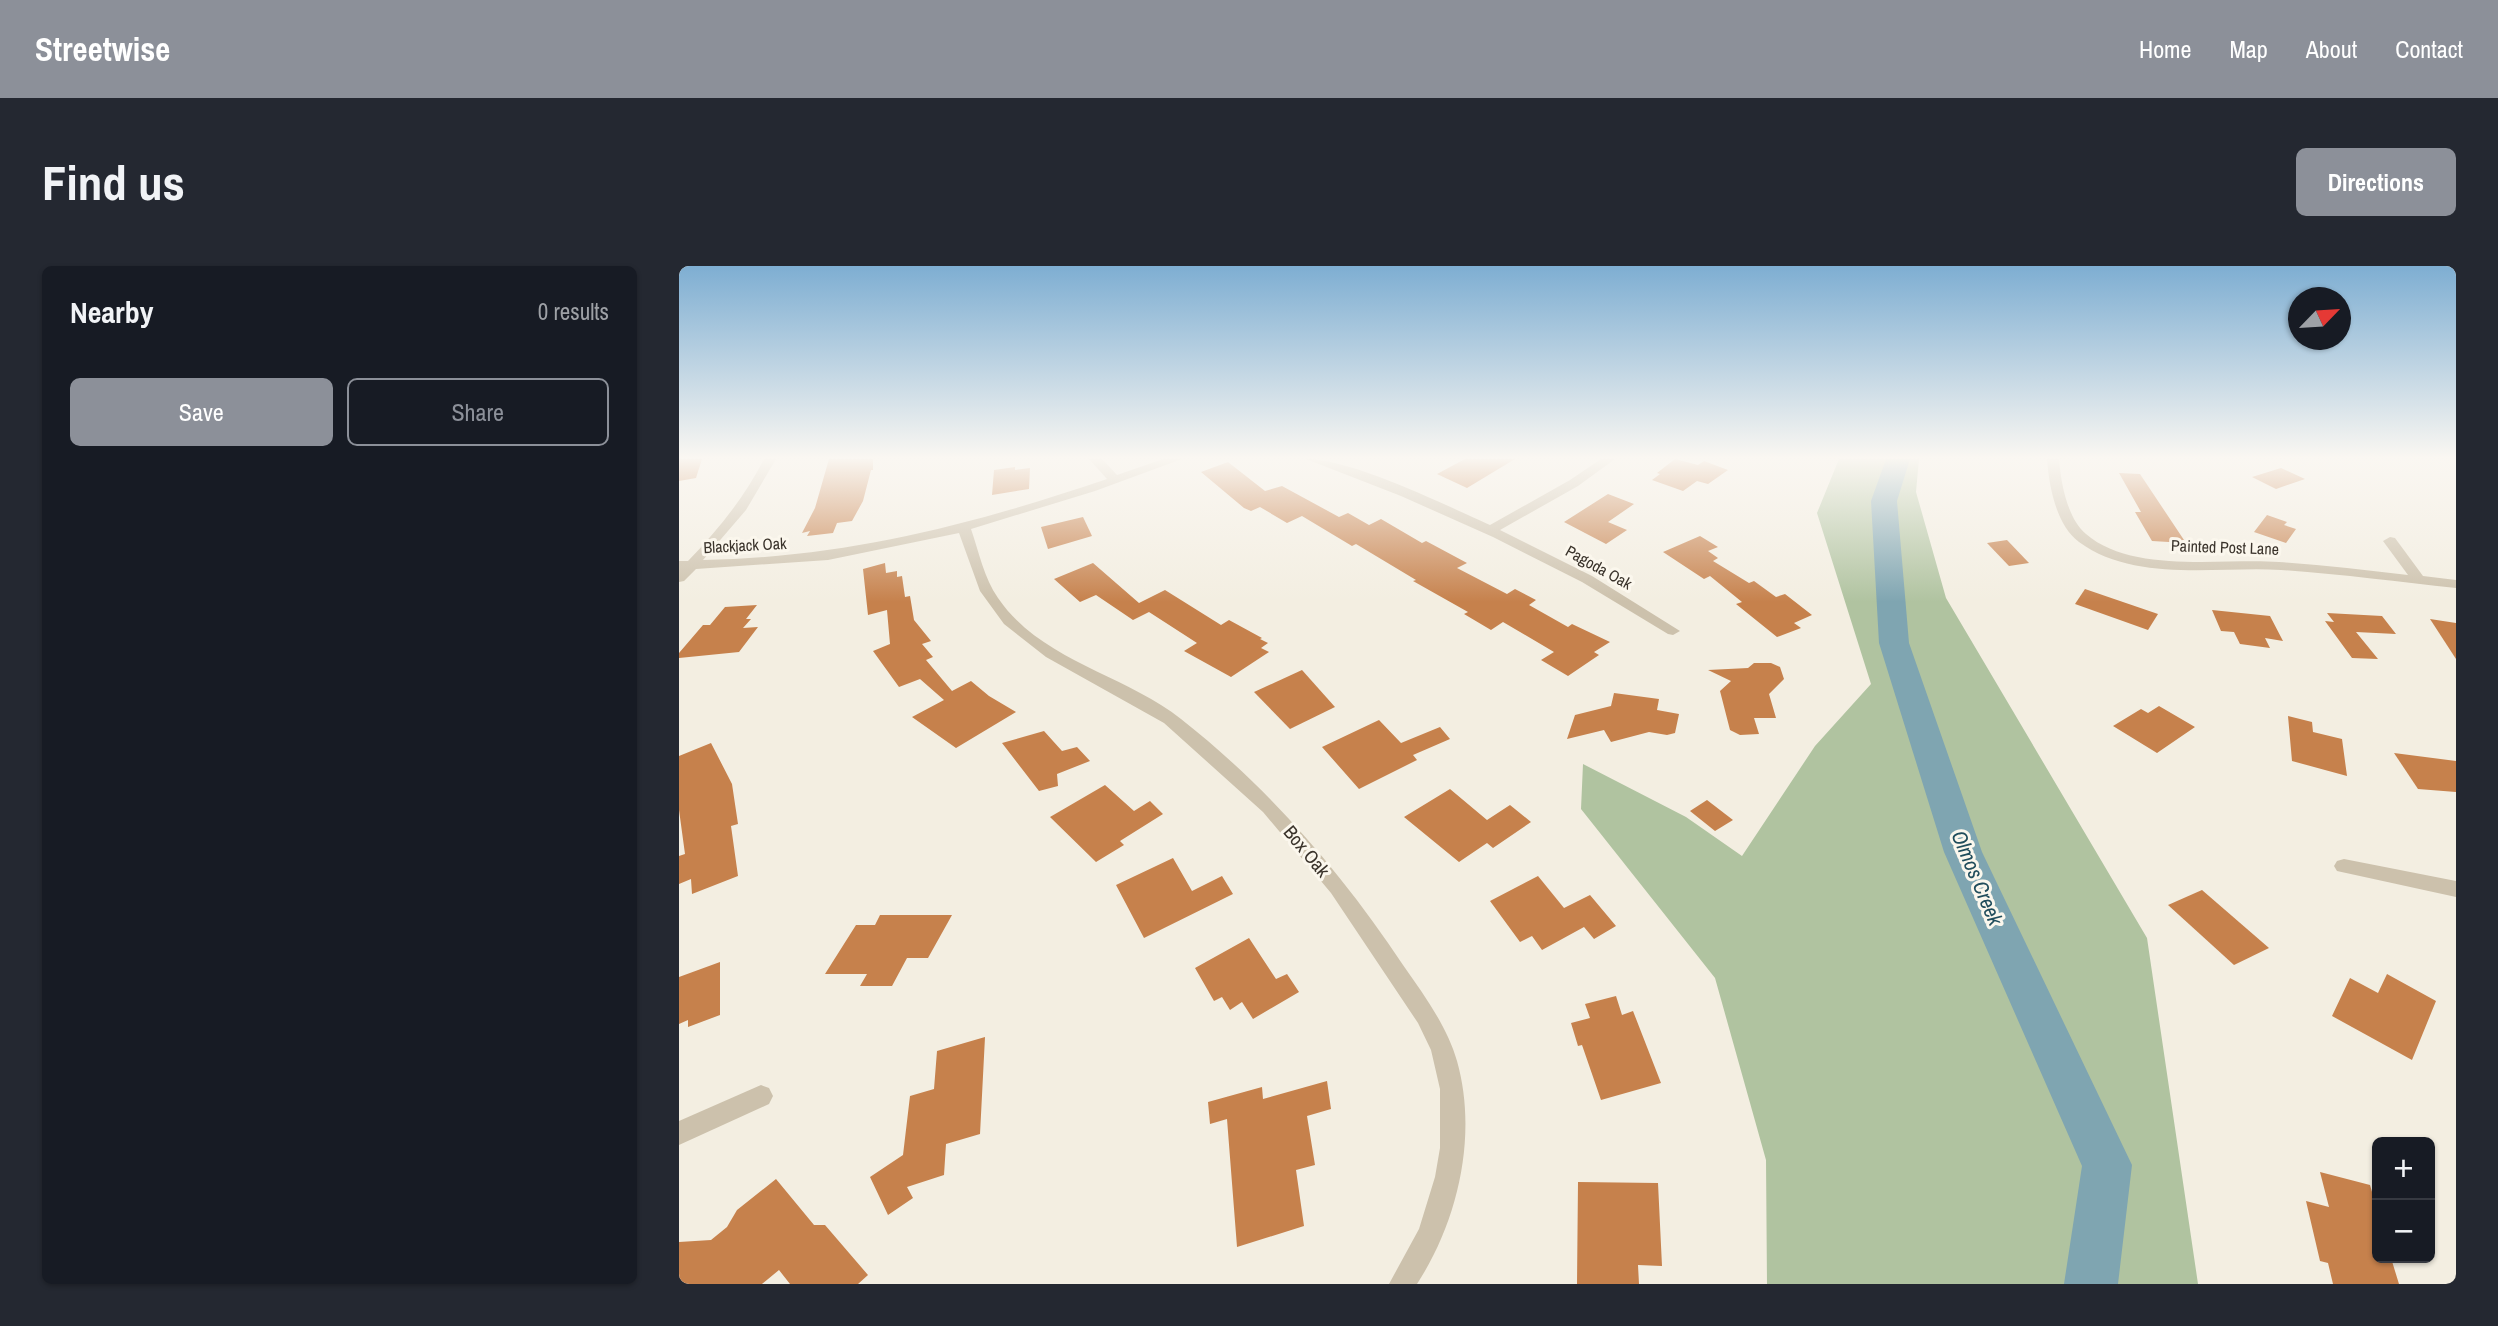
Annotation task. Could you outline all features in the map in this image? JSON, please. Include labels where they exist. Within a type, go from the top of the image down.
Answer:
[{"type":"street","points":[[679,578],[685,565],[742,507]]},
{"type":"street","name":"Blackjack Oak","points":[[685,565],[829,556],[907,541],[1027,507]]},
{"type":"street","name":"Pagoda Oak","points":[[1437,507],[1491,530],[1573,572],[1673,631]]},
{"type":"street","points":[[1491,530],[1532,507]]},
{"type":"street","name":"Painted Post Lane","points":[[2064,507],[2073,529],[2092,545],[2107,552],[2178,565],[2254,565],[2456,584]]},
{"type":"street","name":"Box Oak","points":[[963,526],[981,577],[991,598],[1006,619],[1046,651],[1170,719],[1269,807],[1356,911],[1428,1020],[1446,1061],[1451,1084],[1454,1109],[1452,1148],[1436,1219],[1402,1284]]},
{"type":"street","points":[[2390,541],[2419,580]]},
{"type":"street","points":[[2344,866],[2456,889]]},
{"type":"street","points":[[679,1133],[761,1096]]},
{"type":"green space","points":[[1820,507],[1920,507],[1946,598],[2147,938],[2198,1284],[1767,1284],[1766,1160],[1715,978],[1581,809],[1583,764],[1686,817],[1742,856],[1815,746],[1871,684],[1817,513]]},
{"type":"building","points":[[860,507],[852,521],[837,523],[833,533],[807,536],[810,531],[802,533],[815,508]]},
{"type":"building","points":[[1242,507],[1320,507],[1339,517],[1348,513],[1369,525],[1381,519],[1422,543],[1426,541],[1467,563],[1457,568],[1507,594],[1515,589],[1536,600],[1529,605],[1568,627],[1572,624],[1610,642],[1594,652],[1599,655],[1568,676],[1541,660],[1554,652],[1503,622],[1491,630],[1464,614],[1468,612],[1413,581],[1416,580],[1302,516],[1287,523],[1260,507],[1251,511]]},
{"type":"building","points":[[1588,507],[1630,507],[1608,522],[1627,530],[1606,544],[1564,522]]},
{"type":"building","points":[[2138,507],[2162,507],[2186,543],[2152,541],[2135,512],[2141,512]]},
{"type":"building","points":[[2267,515],[2287,522],[2284,525],[2296,529],[2286,543],[2254,532]]},
{"type":"building","points":[[1083,517],[1092,536],[1048,549],[1041,527]]},
{"type":"building","points":[[1700,536],[1718,547],[1708,551],[1718,558],[1713,561],[1749,583],[1754,581],[1776,597],[1785,594],[1812,615],[1794,623],[1801,628],[1777,637],[1736,604],[1742,602],[1710,576],[1704,579],[1663,552]]},
{"type":"building","points":[[2007,540],[2029,563],[2009,566],[1987,543]]},
{"type":"building","points":[[885,563],[886,573],[897,571],[897,577],[902,576],[905,597],[910,596],[914,620],[931,641],[922,644],[933,657],[926,660],[952,691],[971,681],[989,696],[1016,712],[956,748],[912,717],[944,700],[920,679],[899,687],[873,651],[890,644],[887,610],[868,615],[863,569]]},
{"type":"building","points":[[1093,563],[1139,603],[1165,590],[1221,625],[1229,620],[1262,638],[1260,639],[1268,643],[1261,648],[1269,652],[1231,677],[1184,651],[1197,643],[1149,612],[1133,620],[1096,595],[1080,602],[1054,579]]},
{"type":"building","points":[[2085,589],[2158,614],[2148,630],[2075,604]]},
{"type":"building","points":[[757,605],[746,619],[751,619],[743,628],[758,627],[739,652],[679,658],[679,653],[703,625],[710,625],[725,607]]},
{"type":"building","points":[[2212,610],[2270,616],[2283,641],[2265,638],[2270,648],[2240,644],[2234,632],[2221,631]]},
{"type":"building","points":[[2327,613],[2382,616],[2396,634],[2356,632],[2378,659],[2352,658],[2325,621],[2334,622]]},
{"type":"building","points":[[2430,619],[2456,623],[2456,659]]},
{"type":"building","points":[[1754,663],[1771,663],[1780,667],[1784,679],[1769,694],[1776,718],[1754,718],[1759,734],[1740,735],[1730,730],[1720,691],[1731,681],[1708,670],[1748,668]]},
{"type":"building","points":[[1302,670],[1335,707],[1290,729],[1254,692]]},
{"type":"building","points":[[1614,693],[1659,699],[1657,710],[1679,714],[1675,733],[1667,735],[1649,732],[1611,742],[1604,730],[1567,739],[1575,715],[1611,706]]},
{"type":"building","points":[[2159,706],[2195,727],[2157,753],[2113,726],[2141,709],[2148,713]]},
{"type":"building","points":[[2288,716],[2312,722],[2313,732],[2342,739],[2347,776],[2292,761]]},
{"type":"building","points":[[1379,720],[1401,743],[1440,727],[1450,739],[1413,755],[1417,760],[1359,789],[1322,747]]},
{"type":"building","points":[[1044,731],[1062,751],[1077,747],[1090,761],[1057,774],[1058,786],[1039,791],[1002,743]]},
{"type":"building","points":[[711,743],[732,784],[738,824],[731,826],[738,876],[692,894],[691,879],[679,884],[679,856],[685,854],[679,810],[679,756]]},
{"type":"building","points":[[2394,753],[2456,761],[2456,792],[2418,789]]},
{"type":"building","points":[[1105,785],[1134,811],[1150,801],[1163,814],[1120,841],[1124,845],[1096,862],[1050,817]]},
{"type":"building","points":[[1450,789],[1487,820],[1510,805],[1531,822],[1493,848],[1487,843],[1459,862],[1404,817]]},
{"type":"building","points":[[1707,800],[1733,820],[1715,831],[1690,811]]},
{"type":"building","points":[[1173,858],[1192,891],[1222,876],[1233,894],[1144,938],[1116,885]]},
{"type":"building","points":[[1538,876],[1564,908],[1590,895],[1616,926],[1594,939],[1584,927],[1542,950],[1532,936],[1520,942],[1490,901]]},
{"type":"building","points":[[2202,890],[2269,948],[2234,965],[2168,905]]},
{"type":"building","points":[[880,915],[952,915],[928,958],[907,958],[892,986],[860,986],[867,974],[825,974],[856,925],[875,925]]},
{"type":"building","points":[[1249,938],[1276,979],[1287,974],[1299,992],[1253,1019],[1242,1002],[1230,1010],[1222,997],[1214,1001],[1195,968]]},
{"type":"building","points":[[720,962],[720,1015],[688,1027],[688,1020],[679,1024],[679,977]]},
{"type":"building","points":[[2387,974],[2436,1001],[2412,1060],[2332,1016],[2350,978],[2378,993]]},
{"type":"building","points":[[1616,996],[1622,1015],[1633,1011],[1661,1083],[1601,1100],[1582,1045],[1578,1046],[1571,1023],[1590,1018],[1585,1004]]},
{"type":"building","points":[[985,1037],[980,1134],[946,1144],[944,1175],[907,1187],[913,1198],[888,1215],[870,1177],[903,1155],[910,1096],[934,1089],[937,1051]]},
{"type":"building","points":[[1327,1081],[1331,1109],[1307,1116],[1315,1165],[1296,1170],[1304,1226],[1237,1247],[1227,1119],[1210,1124],[1208,1102],[1262,1087],[1263,1099]]},
{"type":"building","points":[[2320,1172],[2370,1185],[2372,1263],[2393,1263],[2399,1284],[2333,1284],[2328,1263],[2320,1261],[2306,1201],[2329,1207]]},
{"type":"building","points":[[776,1179],[814,1225],[825,1225],[868,1275],[858,1284],[790,1284],[779,1270],[762,1284],[679,1284],[679,1242],[711,1240],[727,1227],[737,1210]]},
{"type":"building","points":[[1578,1182],[1658,1183],[1662,1266],[1638,1265],[1639,1284],[1577,1284]]},
{"type":"waterway","name":"Olmos Creek","points":[[1884,507],[1894,643],[1963,852],[2107,1165],[2091,1284]]}]
